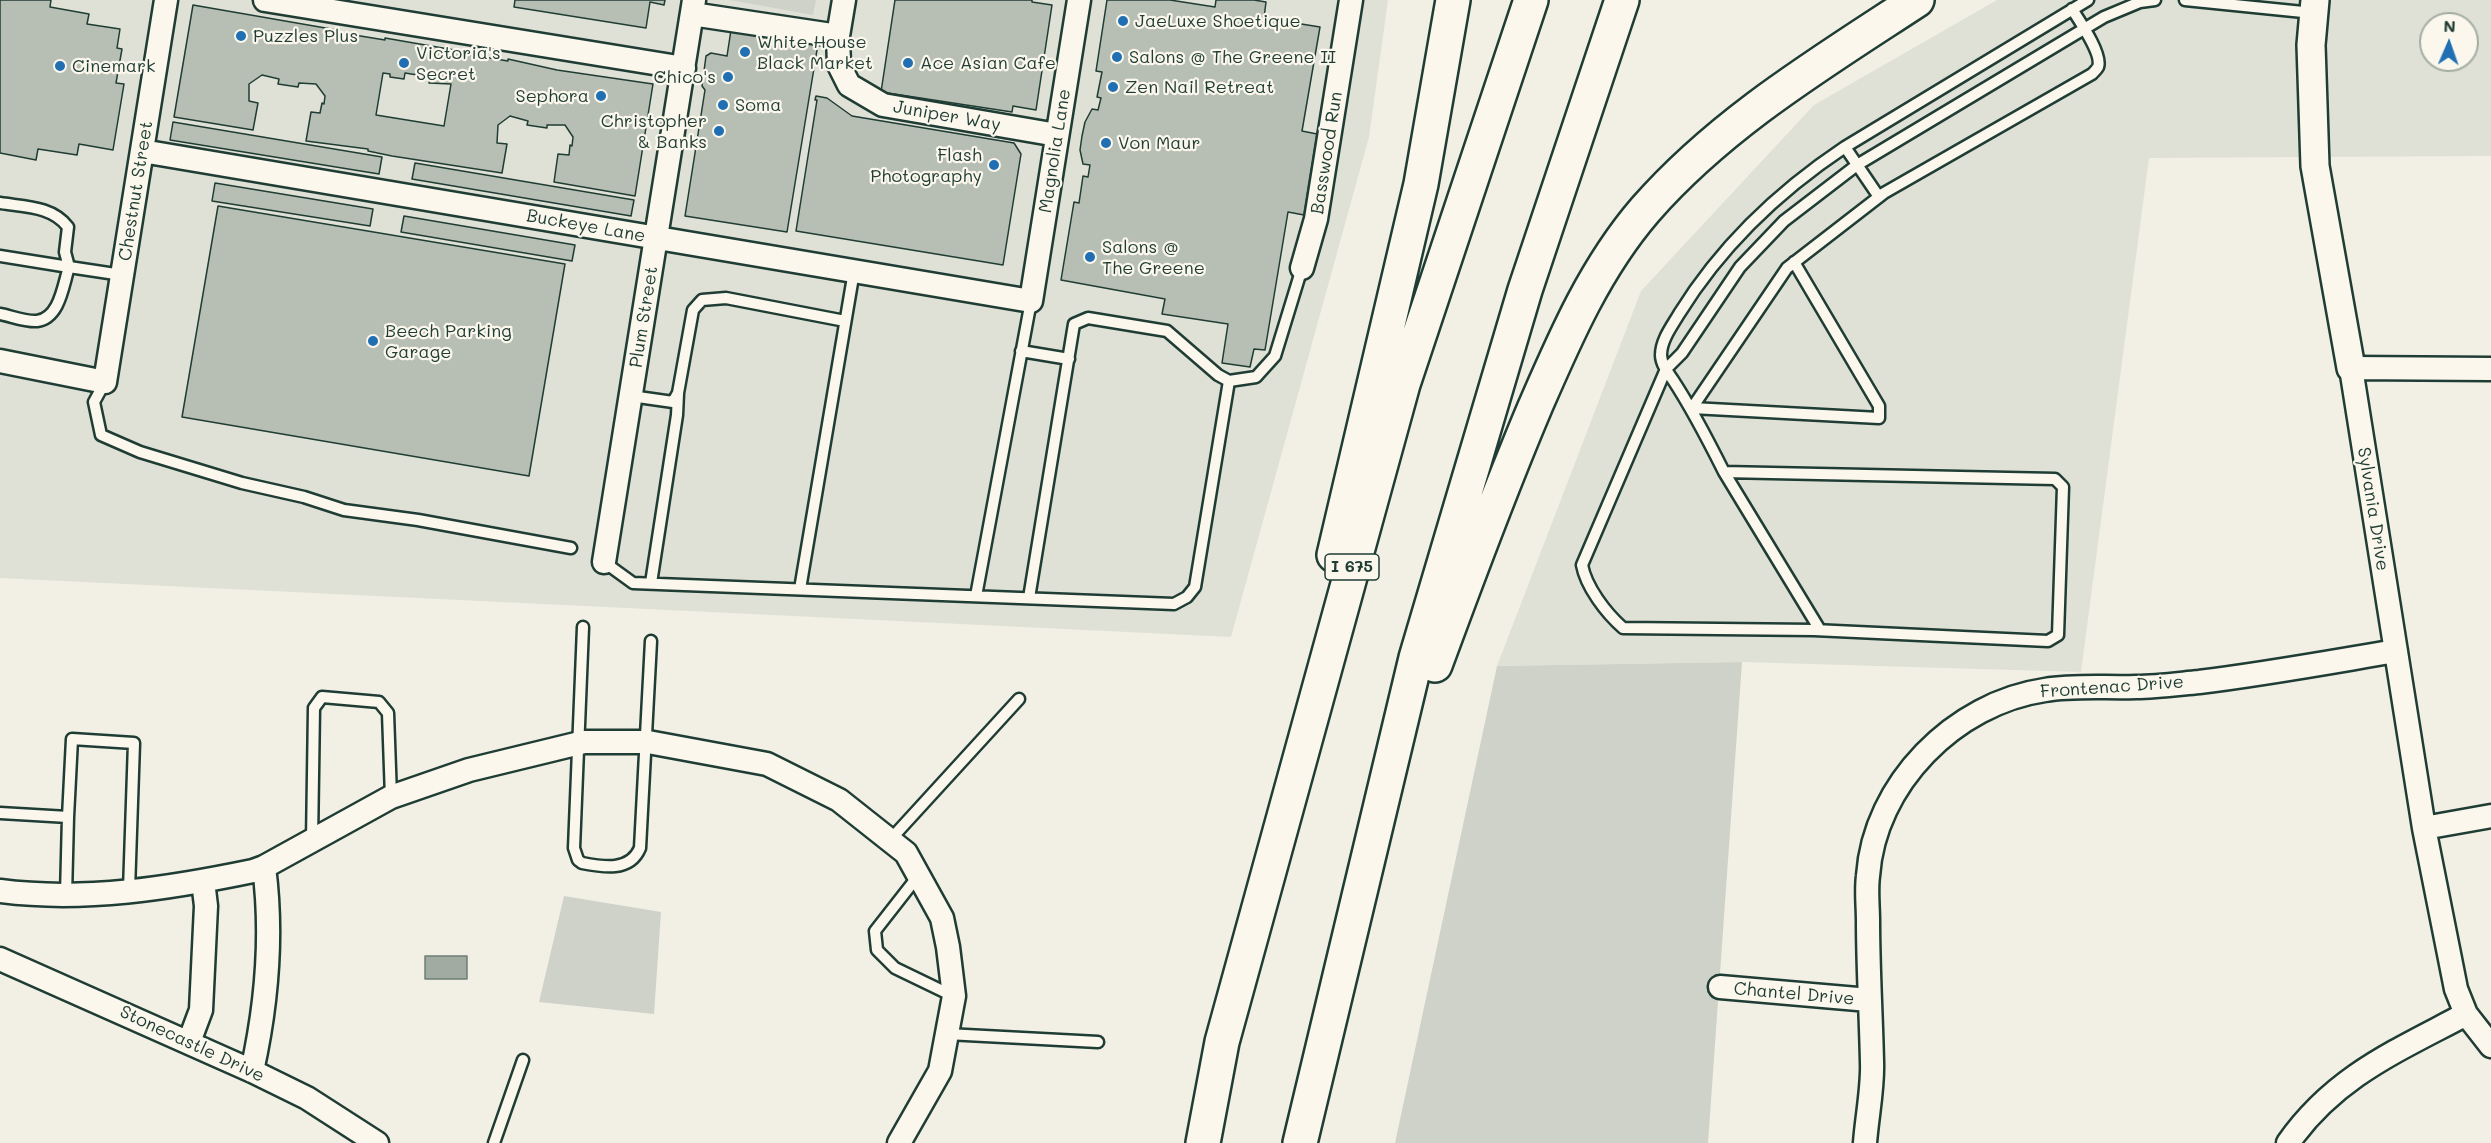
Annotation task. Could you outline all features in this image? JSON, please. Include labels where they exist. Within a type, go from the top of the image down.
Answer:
[{"type":"highway","points":[[1222,1042],[1421,184],[1453,0]]},
{"type":"highway","name":"I 675","points":[[1203,1143],[1222,1042],[1403,384],[1532,0]]},
{"type":"highway","points":[[1300,1143],[1416,658],[1525,290],[1622,0]]},
{"type":"highway","points":[[1361,886],[1432,675],[1493,507],[1563,343],[1603,268],[1646,210],[1719,138],[1761,104],[1917,0]]},
{"type":"street","name":"Chestnut Street","points":[[105,382],[166,0]]},
{"type":"street","points":[[265,0],[684,68]]},
{"type":"street","name":"Magnolia Lane","points":[[1030,301],[1079,0]]},
{"type":"street","name":"Basswood Run","points":[[1302,268],[1316,219],[1351,0]]},
{"type":"street","name":"Juniper Way","points":[[843,4],[837,36],[839,64],[849,85],[883,105],[1057,135]]},
{"type":"street","points":[[693,7],[837,36]]},
{"type":"street","name":"Plum Street","points":[[604,562],[693,7]]},
{"type":"street","name":"Sylvania Drive","points":[[2314,7],[2312,87],[2315,166],[2332,274],[2351,368],[2424,828],[2456,989],[2466,1014],[2491,1046]]},
{"type":"street","name":"Buckeye Lane","points":[[142,151],[1030,301]]},
{"type":"street","points":[[0,361],[105,382]]},
{"type":"street","points":[[2351,368],[2491,369]]},
{"type":"street","name":"Frontenac Drive","points":[[1865,1143],[1872,1064],[1868,876],[1878,832],[1894,795],[1911,769],[1935,744],[1963,721],[2002,701],[2044,690],[2139,687],[2199,681],[2396,651]]},
{"type":"street","points":[[0,891],[66,896],[203,881],[264,867],[391,797],[469,770],[578,743],[645,741],[767,764],[839,800],[906,853],[942,918],[954,996],[940,1071],[899,1143]]},
{"type":"street","points":[[2424,828],[2491,816]]},
{"type":"street","points":[[252,1071],[266,996],[269,909],[264,867]]},
{"type":"street","points":[[189,1042],[201,1010],[206,906],[203,881]]},
{"type":"street","name":"Stonecastle Drive","points":[[0,958],[252,1071],[307,1098],[377,1143]]},
{"type":"street","name":"Chantel Drive","points":[[1720,987],[1869,1000]]},
{"type":"street","points":[[2288,1143],[2316,1108],[2353,1076],[2466,1014]]},
{"type":"lane","points":[[1820,630],[1724,472],[1692,408],[1666,369],[1661,356],[1666,336],[1695,289],[1726,249],[1769,204],[1845,147],[2088,0]]},
{"type":"lane","points":[[1724,472],[2055,479],[2063,487],[2058,635],[2048,641],[1820,630],[1623,628],[1612,619],[1584,577],[1582,565],[1666,369],[1682,353],[1740,267],[1784,221],[1857,165],[2085,29],[2118,10],[2140,2],[2155,0]]},
{"type":"lane","points":[[2185,0],[2314,7]]},
{"type":"lane","points":[[1692,408],[1787,268],[1794,262],[1879,197],[2092,74],[2098,68],[2099,59],[2085,29],[2072,9]]},
{"type":"lane","points":[[1845,147],[1879,197]]},
{"type":"lane","points":[[0,203],[50,211],[62,219],[68,227],[65,252],[69,267],[57,306],[49,316],[36,321],[0,314]]},
{"type":"lane","points":[[0,256],[122,275]]},
{"type":"lane","points":[[1692,408],[1879,418],[1879,406],[1794,262]]},
{"type":"lane","points":[[1029,598],[1074,324],[1088,318],[1167,331],[1218,375],[1229,381],[1256,377],[1275,356],[1302,268]]},
{"type":"lane","points":[[800,589],[854,271]]},
{"type":"lane","points":[[651,583],[677,415],[678,393],[693,310],[702,300],[726,298],[845,321]]},
{"type":"lane","points":[[976,596],[1030,301]]},
{"type":"lane","points":[[1021,351],[1069,359]]},
{"type":"lane","points":[[604,562],[633,583],[1174,604],[1187,597],[1195,587],[1229,381]]},
{"type":"lane","points":[[105,382],[94,402],[101,435],[140,452],[242,483],[304,497],[344,510],[418,520],[571,548]]},
{"type":"lane","points":[[631,396],[673,402],[678,393]]},
{"type":"lane","points":[[583,627],[575,854],[582,863],[623,866],[632,860],[640,848],[651,641]]},
{"type":"lane","points":[[312,841],[314,708],[322,697],[379,702],[388,714],[391,797]]},
{"type":"lane","points":[[890,840],[1019,699]]},
{"type":"lane","points":[[66,896],[72,740],[134,743],[129,890]]},
{"type":"lane","points":[[0,813],[68,817]]},
{"type":"lane","points":[[919,876],[875,931],[877,950],[896,968],[954,996]]},
{"type":"lane","points":[[946,1034],[1098,1042]]},
{"type":"lane","points":[[494,1143],[523,1060]]},
{"type":"shaded area","points":[[0,0],[1388,0],[1369,137],[1231,637],[0,578]]},
{"type":"shaded area","points":[[730,0],[816,0],[813,15]]},
{"type":"shaded area","points":[[1997,0],[2491,0],[2491,156],[2149,158],[2081,672],[1742,662],[1497,666],[1641,291],[1814,105]]},
{"type":"shaded area","points":[[1742,662],[1708,1143],[1395,1143],[1497,666]]},
{"type":"shaded area","points":[[564,896],[661,912],[654,1014],[539,1002]]},
{"type":"shaded area","points":[[425,956],[467,956],[467,979],[425,979]]},
{"type":"building","name":"Cinemark","points":[[0,0],[51,0],[50,7],[89,14],[87,24],[120,29],[117,48],[122,49],[116,83],[124,84],[113,150],[79,144],[77,155],[38,149],[36,160],[0,153]]},
{"type":"building","points":[[515,0],[665,0],[664,5],[650,2],[646,28],[514,7]]},
{"type":"building","points":[[895,0],[1032,0],[1032,2],[1052,5],[1036,110],[1013,106],[1012,112],[881,92]]},
{"type":"building","points":[[1107,0],[1170,0],[1215,7],[1216,0],[1254,0],[1266,2],[1264,18],[1320,27],[1302,131],[1317,134],[1304,215],[1288,212],[1265,350],[1254,349],[1250,367],[1222,363],[1228,324],[1162,314],[1165,299],[1061,280],[1074,202],[1079,203],[1083,176],[1088,177],[1090,165],[1083,164],[1080,150],[1085,122],[1092,109],[1098,110],[1101,98],[1097,97],[1102,72],[1096,71]]},
{"type":"building","points":[[193,5],[337,30],[336,32],[385,40],[385,38],[508,61],[508,59],[557,70],[653,84],[635,196],[554,182],[558,154],[569,155],[570,145],[572,146],[573,137],[565,125],[547,125],[547,128],[527,125],[528,121],[510,116],[498,125],[497,143],[507,144],[502,173],[392,156],[368,151],[368,149],[306,141],[311,112],[320,113],[322,103],[324,104],[325,96],[316,84],[299,83],[298,87],[278,84],[279,79],[262,75],[249,84],[249,101],[258,103],[253,130],[174,117]],"holes":[[[383,73],[390,74],[390,77],[404,79],[405,73],[430,77],[429,83],[451,84],[444,126],[376,115]]]},
{"type":"building","points":[[731,30],[818,44],[787,232],[685,216],[705,90],[702,86],[706,56],[711,53],[727,56]]},
{"type":"building","points":[[816,96],[827,98],[852,116],[1014,143],[1021,154],[1003,265],[796,231]]},
{"type":"building","points":[[173,122],[382,157],[379,174],[170,140]]},
{"type":"building","points":[[415,163],[634,200],[631,216],[412,179]]},
{"type":"building","points":[[215,183],[373,209],[370,226],[212,201]]},
{"type":"building","name":"Beech Parking Garage","points":[[218,206],[565,264],[529,476],[182,417]]},
{"type":"building","points":[[404,216],[575,245],[572,261],[401,232]]},
{"type":"place","name":"JaeLuxe Shoetique","points":[[1123,21]]},
{"type":"place","name":"Puzzles Plus","points":[[241,36]]},
{"type":"place","name":"White House Black Market","points":[[745,52]]},
{"type":"place","name":"Salons @ The Greene II","points":[[1117,57]]},
{"type":"place","name":"Victoria's Secret","points":[[404,63]]},
{"type":"place","name":"Ace Asian Cafe","points":[[908,63]]},
{"type":"place","name":"Cinemark","points":[[60,66]]},
{"type":"place","name":"Chico's","points":[[728,77]]},
{"type":"place","name":"Zen Nail Retreat","points":[[1113,87]]},
{"type":"place","name":"Sephora","points":[[601,96]]},
{"type":"place","name":"Soma","points":[[723,105]]},
{"type":"place","name":"Christopher & Banks","points":[[719,131]]},
{"type":"place","name":"Von Maur","points":[[1106,143]]},
{"type":"place","name":"Flash Photography","points":[[994,165]]},
{"type":"place","name":"Salons @ The Greene","points":[[1090,257]]},
{"type":"place","name":"Beech Parking Garage","points":[[373,341]]}]
